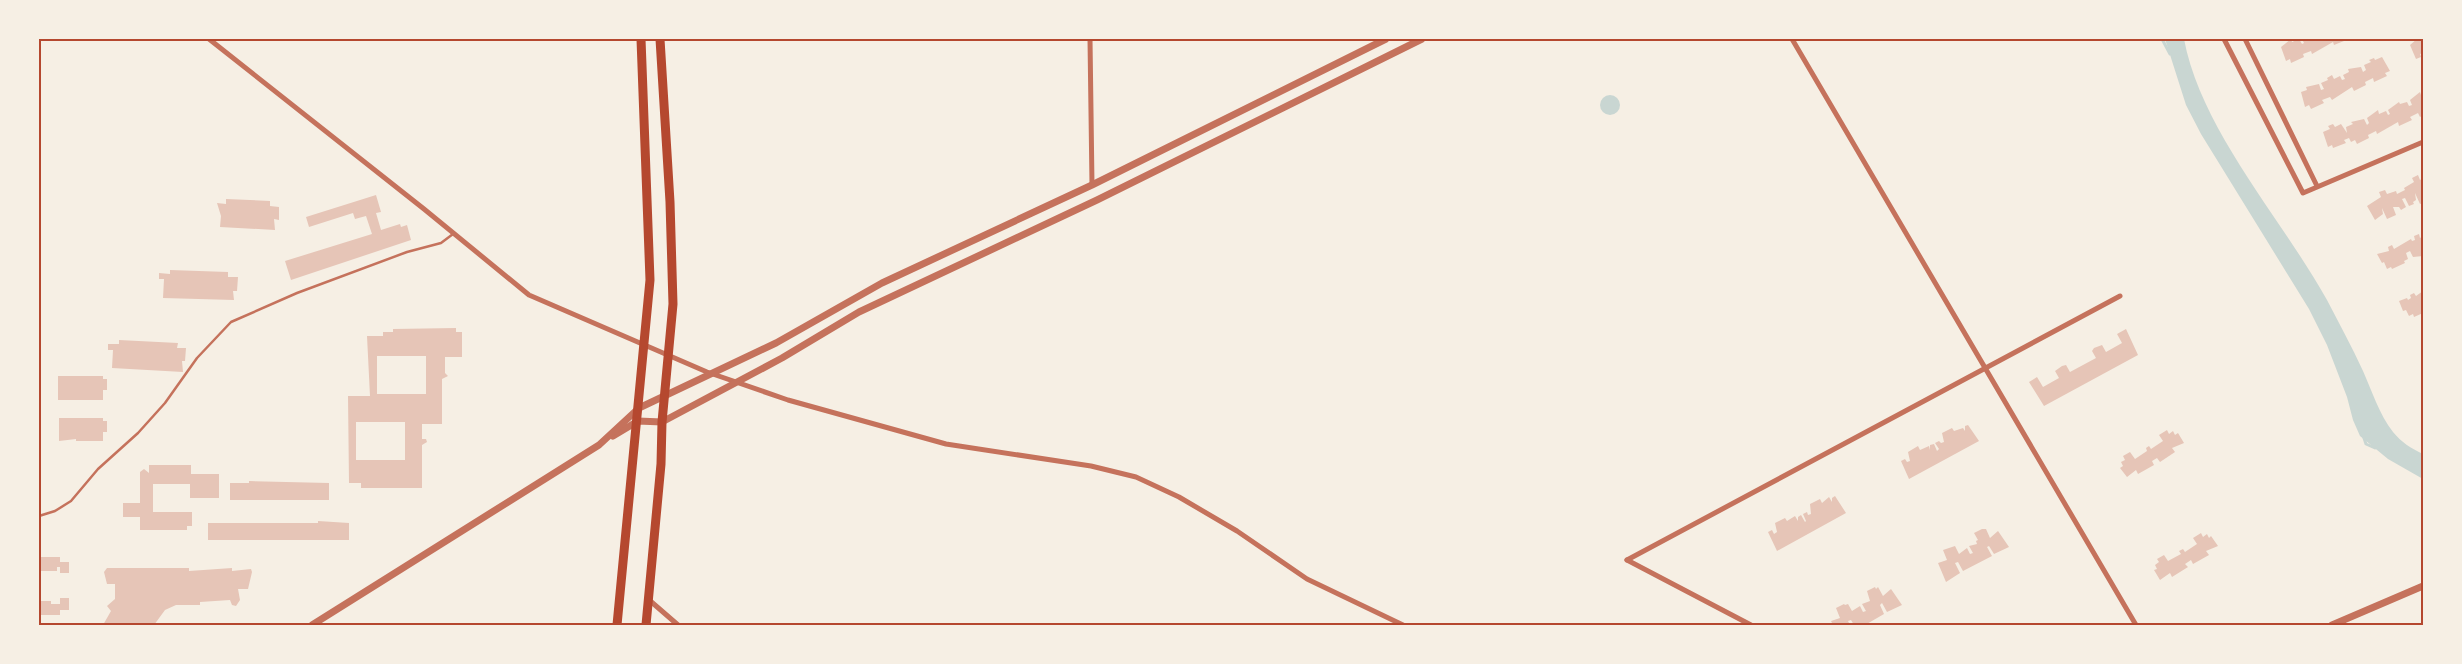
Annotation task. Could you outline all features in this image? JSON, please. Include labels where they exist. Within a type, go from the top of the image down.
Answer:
[{"type":"main road","points":[[617,625],[650,280],[641,39]]},
{"type":"main road","points":[[646,625],[673,304],[670,202],[660,39]]},
{"type":"street","points":[[209,39],[454,233],[529,295],[601,328],[707,372],[788,400],[946,444],[1091,466],[1136,478],[1187,502],[1236,531],[1307,579],[1404,625]]},
{"type":"street","points":[[1090,39],[1092,185]]},
{"type":"street","points":[[599,445],[639,408],[776,343],[882,283],[1092,185],[1386,39]]},
{"type":"street","points":[[312,625],[638,421],[662,422],[782,358],[859,312],[1097,200],[1422,39]]},
{"type":"street","points":[[1792,39],[1986,366],[2136,625]]},
{"type":"street","points":[[2224,39],[2303,193],[2423,142]]},
{"type":"street","points":[[2245,39],[2318,186]]},
{"type":"street","points":[[1752,625],[1626,560],[2120,296]]},
{"type":"street","points":[[2332,625],[2423,586]]},
{"type":"street","points":[[648,599],[678,625]]},
{"type":"lane","points":[[39,516],[55,511],[71,501],[98,469],[138,434],[165,403],[197,358],[231,322],[297,292],[407,252],[440,243],[454,233]]},
{"type":"shaded area","points":[[2165,39],[2184,39],[2193,73],[2207,107],[2245,173],[2309,269],[2327,300],[2388,425],[2403,442],[2423,454],[2423,479],[2388,459],[2360,436],[2327,345],[2309,309],[2201,134],[2186,105]]},
{"type":"shaded area","points":[[1610,95],[1617,98],[1620,105],[1617,112],[1610,115],[1603,112],[1600,105],[1603,98]]},
{"type":"building","points":[[2291,39],[2292,42],[2299,39],[2302,44],[2304,43],[2302,39],[2349,39],[2334,45],[2333,42],[2312,54],[2311,51],[2303,54],[2304,57],[2291,63],[2290,59],[2286,61],[2281,47]]},
{"type":"building","points":[[2417,39],[2423,39],[2423,46],[2421,47],[2423,53],[2420,54],[2421,57],[2416,59],[2410,45]]},
{"type":"building","points":[[2382,57],[2390,71],[2385,73],[2387,76],[2374,82],[2373,78],[2365,82],[2366,85],[2354,91],[2352,87],[2332,100],[2330,97],[2322,100],[2324,103],[2311,109],[2309,105],[2305,107],[2301,92],[2307,90],[2306,87],[2319,84],[2321,90],[2324,89],[2321,83],[2328,80],[2327,78],[2332,75],[2334,79],[2340,76],[2342,80],[2345,79],[2343,75],[2349,72],[2348,69],[2361,67],[2363,72],[2366,70],[2364,65],[2371,62],[2369,60]]},
{"type":"building","points":[[2420,92],[2421,95],[2423,94],[2423,115],[2420,117],[2418,113],[2410,117],[2412,120],[2399,126],[2398,122],[2377,134],[2376,131],[2368,135],[2369,138],[2357,144],[2355,140],[2351,142],[2349,138],[2344,140],[2346,143],[2333,148],[2332,145],[2328,147],[2323,132],[2330,129],[2328,126],[2333,124],[2335,127],[2341,124],[2347,133],[2346,127],[2353,124],[2351,122],[2364,119],[2367,125],[2369,123],[2367,118],[2378,110],[2379,114],[2386,111],[2388,115],[2390,114],[2388,110],[2399,102],[2400,104],[2407,102],[2409,106],[2412,105],[2410,100]]},
{"type":"building","points":[[2418,175],[2420,180],[2423,178],[2423,203],[2420,204],[2415,193],[2416,200],[2413,202],[2414,204],[2409,206],[2405,198],[2402,199],[2406,207],[2401,210],[2399,207],[2393,207],[2396,215],[2387,219],[2382,208],[2383,214],[2375,220],[2367,206],[2381,197],[2379,192],[2385,190],[2387,194],[2396,191],[2397,194],[2414,182],[2412,178]]},
{"type":"building","points":[[376,195],[381,212],[376,213],[381,230],[400,224],[401,227],[407,225],[411,240],[291,280],[285,261],[372,234],[366,216],[355,219],[353,213],[309,227],[306,217]]},
{"type":"building","points":[[226,199],[270,201],[270,206],[279,207],[279,220],[274,219],[275,230],[220,227],[221,216],[217,203],[226,204]]},
{"type":"building","points":[[2419,234],[2420,238],[2423,236],[2423,256],[2413,257],[2410,251],[2406,253],[2408,259],[2404,261],[2405,263],[2392,269],[2391,267],[2387,269],[2377,254],[2389,251],[2388,247],[2392,245],[2394,249],[2411,239],[2412,241],[2415,240],[2414,236]]},
{"type":"building","points":[[170,270],[228,272],[228,277],[238,277],[237,291],[233,291],[234,300],[163,298],[164,279],[159,279],[159,273],[170,274]]},
{"type":"building","points":[[2423,291],[2423,313],[2414,317],[2413,314],[2409,316],[2406,310],[2403,311],[2399,301],[2407,298],[2408,300],[2411,298],[2410,295],[2414,293],[2416,296]]},
{"type":"building","points":[[456,328],[456,332],[462,332],[462,357],[445,357],[445,373],[448,376],[442,379],[442,424],[422,424],[422,439],[426,439],[427,442],[422,445],[422,488],[361,488],[361,483],[349,483],[348,396],[370,396],[367,336],[383,336],[383,332],[393,332],[393,329]],"holes":[[[377,356],[426,356],[426,394],[377,394]],[[356,422],[405,422],[405,460],[356,460]]]},
{"type":"building","points":[[2126,329],[2138,355],[2044,406],[2029,382],[2037,377],[2043,387],[2059,378],[2055,371],[2062,366],[2066,365],[2070,372],[2096,358],[2092,351],[2094,348],[2102,345],[2106,352],[2122,343],[2117,334]]},
{"type":"building","points":[[119,340],[178,343],[177,348],[186,348],[185,361],[182,361],[183,372],[112,368],[113,350],[108,350],[108,344],[119,344]]},
{"type":"building","points":[[58,376],[103,376],[103,379],[107,379],[107,390],[103,390],[103,400],[58,400]]},
{"type":"building","points":[[59,418],[103,418],[103,421],[107,421],[107,432],[103,432],[103,441],[76,441],[76,439],[59,441]]},
{"type":"building","points":[[1968,425],[1979,441],[1909,479],[1901,461],[1905,459],[1907,462],[1910,461],[1908,452],[1918,446],[1920,450],[1929,446],[1930,450],[1930,445],[1934,444],[1937,451],[1939,449],[1935,443],[1939,441],[1941,443],[1944,442],[1942,433],[1952,428],[1954,431],[1963,428],[1965,431],[1965,426]]},
{"type":"building","points":[[2167,430],[2169,434],[2173,431],[2175,435],[2178,433],[2184,443],[2172,448],[2175,452],[2160,462],[2157,458],[2152,461],[2154,465],[2138,474],[2136,470],[2127,477],[2120,468],[2123,466],[2121,462],[2125,460],[2123,456],[2130,452],[2135,459],[2147,451],[2146,448],[2149,446],[2151,449],[2163,441],[2159,435]]},
{"type":"building","points":[[149,465],[191,465],[191,474],[219,474],[219,498],[190,498],[190,484],[153,484],[153,512],[192,512],[192,526],[187,526],[187,530],[140,530],[140,517],[123,517],[123,503],[140,503],[140,472],[144,469],[149,473]]},
{"type":"building","points":[[249,481],[329,483],[329,500],[230,500],[230,483],[249,483]]},
{"type":"building","points":[[1835,496],[1846,513],[1777,551],[1768,532],[1772,530],[1774,534],[1777,532],[1775,523],[1785,518],[1787,521],[1795,516],[1798,521],[1798,517],[1801,515],[1805,522],[1803,514],[1807,512],[1808,515],[1811,514],[1810,504],[1820,499],[1822,503],[1829,497],[1832,502],[1832,498]]},
{"type":"building","points":[[318,521],[349,523],[349,540],[208,540],[208,523],[318,523]]},
{"type":"building","points":[[1986,529],[1990,538],[1998,531],[2009,547],[1994,554],[1989,546],[1987,547],[1992,556],[1963,571],[1958,562],[1955,563],[1960,573],[1946,582],[1938,563],[1947,560],[1943,550],[1955,546],[1959,554],[1967,548],[1970,554],[1973,553],[1969,546],[1977,544],[1976,541],[1978,540],[1974,533]]},
{"type":"building","points":[[2201,533],[2203,537],[2207,534],[2209,538],[2211,536],[2218,546],[2206,551],[2209,555],[2193,564],[2191,560],[2185,564],[2188,567],[2172,577],[2170,573],[2160,580],[2154,570],[2157,569],[2155,565],[2159,562],[2157,559],[2164,555],[2168,561],[2181,554],[2179,551],[2183,549],[2185,552],[2197,544],[2193,538]]},
{"type":"building","points":[[39,557],[60,557],[60,562],[69,562],[69,573],[60,573],[60,567],[57,567],[57,571],[39,571]]},
{"type":"building","points":[[107,568],[189,568],[189,571],[232,568],[232,571],[251,569],[252,572],[248,589],[238,589],[240,600],[236,606],[232,605],[230,600],[200,602],[200,605],[176,605],[165,610],[154,625],[103,625],[111,611],[107,606],[115,599],[115,584],[107,584],[104,572]]},
{"type":"building","points":[[1875,587],[1876,589],[1878,587],[1883,596],[1891,589],[1902,605],[1887,612],[1882,603],[1880,605],[1884,614],[1865,625],[1854,625],[1851,620],[1848,621],[1850,625],[1833,625],[1831,621],[1840,618],[1836,608],[1844,604],[1848,604],[1852,611],[1860,606],[1863,612],[1866,611],[1862,604],[1870,601],[1867,591]]},
{"type":"building","points":[[60,598],[69,598],[69,610],[60,610],[60,615],[39,615],[39,601],[51,601],[51,604],[60,604]]},
{"type":"waterway","points":[[2162,39],[2170,54]]},
{"type":"waterway","points":[[2363,435],[2366,444],[2375,448]]}]
